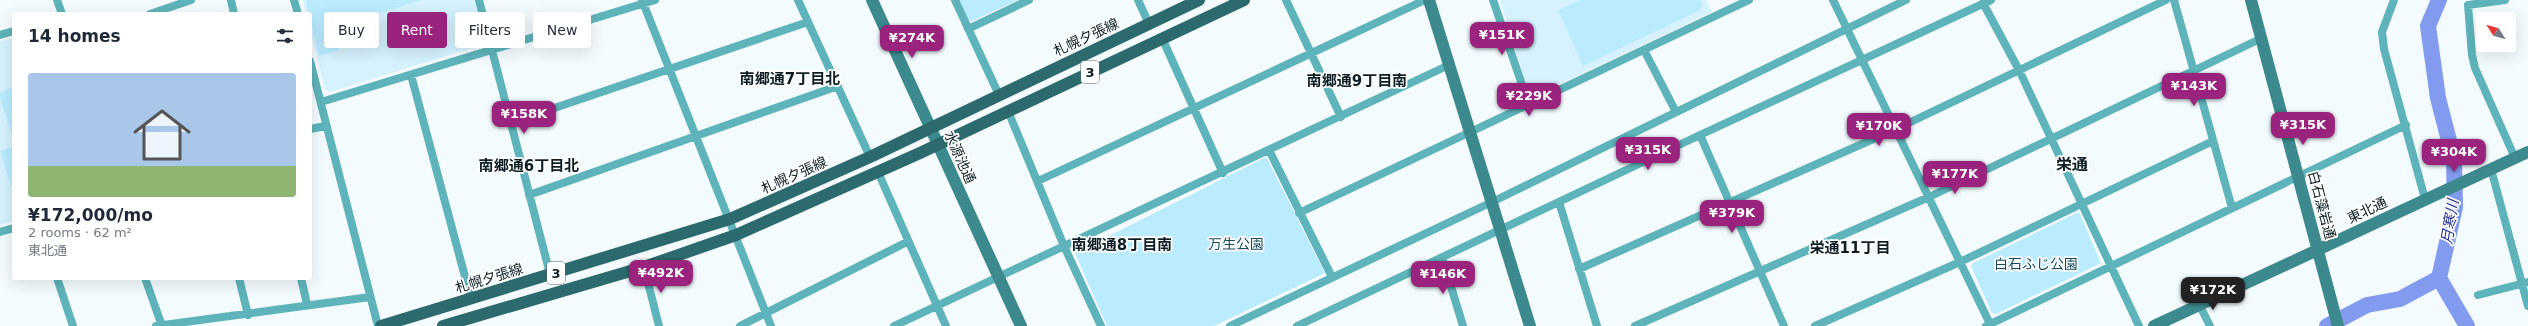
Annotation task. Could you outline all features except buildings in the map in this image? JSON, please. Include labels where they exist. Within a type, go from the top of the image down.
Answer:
[{"type":"main road","name":"札幌夕張線","points":[[380,326],[730,219],[870,157],[930,127],[1199,0]]},
{"type":"main road","name":"3","points":[[443,326],[644,266],[736,235],[878,172],[1244,0]]},
{"type":"street","points":[[57,0],[61,12]]},
{"type":"street","points":[[156,12],[191,0]]},
{"type":"street","points":[[231,0],[234,12]]},
{"type":"street","points":[[294,0],[297,12]]},
{"type":"street","points":[[479,0],[550,274]]},
{"type":"street","points":[[321,102],[643,2],[655,0]]},
{"type":"street","points":[[798,0],[870,157]]},
{"type":"street","name":"水源池通","points":[[872,0],[1021,326]]},
{"type":"street","points":[[955,0],[999,95]]},
{"type":"street","points":[[968,29],[1029,0]]},
{"type":"street","points":[[1138,0],[1149,24]]},
{"type":"street","points":[[1286,0],[1341,117]]},
{"type":"street","points":[[1038,180],[1425,0]]},
{"type":"street","points":[[1429,0],[1530,326]]},
{"type":"street","points":[[1493,0],[1529,105]]},
{"type":"street","points":[[1299,213],[1470,134],[1748,0]]},
{"type":"street","points":[[1833,0],[1854,39],[1989,325],[2406,125]]},
{"type":"street","points":[[1230,326],[1332,277],[1493,207],[1676,112],[1906,0]]},
{"type":"street","points":[[1579,269],[1896,129],[2020,72],[2166,0]]},
{"type":"street","points":[[2174,0],[2195,69],[2232,208]]},
{"type":"street","name":"白石藻岩通","points":[[2251,0],[2338,326]]},
{"type":"street","points":[[2394,0],[2382,32],[2384,49],[2425,199]]},
{"type":"street","points":[[2505,0],[2468,5],[2472,55],[2475,68],[2515,158]]},
{"type":"street","points":[[643,2],[771,326]]},
{"type":"street","points":[[1297,326],[1442,257],[1499,228],[1559,202],[1700,134],[1987,2],[2140,326]]},
{"type":"street","points":[[510,123],[808,22]]},
{"type":"street","points":[[0,35],[12,32]]},
{"type":"street","points":[[1162,38],[1192,108],[1223,173]]},
{"type":"street","points":[[1635,326],[1929,197],[2262,38]]},
{"type":"street","points":[[1644,50],[1676,112]]},
{"type":"street","points":[[894,326],[1223,173],[1449,65]]},
{"type":"street","points":[[312,68],[370,297],[380,326]]},
{"type":"street","points":[[411,75],[470,299]]},
{"type":"street","points":[[529,195],[838,86]]},
{"type":"street","points":[[1008,111],[1038,180],[1064,246],[1101,326]]},
{"type":"street","points":[[312,129],[326,126]]},
{"type":"street","points":[[1700,134],[1784,326]]},
{"type":"street","points":[[1815,326],[1960,262],[2213,141]]},
{"type":"street","points":[[1269,150],[1332,277]]},
{"type":"street","name":"東北通","points":[[2154,326],[2528,152]]},
{"type":"street","points":[[2491,169],[2525,283],[2528,306]]},
{"type":"street","points":[[878,172],[907,242],[946,326]]},
{"type":"street","points":[[1559,202],[1597,326]]},
{"type":"street","points":[[0,232],[12,229]]},
{"type":"street","points":[[740,326],[907,242]]},
{"type":"street","points":[[1442,257],[1463,326]]},
{"type":"street","points":[[644,266],[659,326]]},
{"type":"street","points":[[58,280],[73,326]]},
{"type":"street","points":[[146,280],[160,326],[248,315],[307,304],[370,297]]},
{"type":"street","points":[[239,280],[248,315]]},
{"type":"street","points":[[301,280],[307,304]]},
{"type":"street","points":[[2478,295],[2525,283]]},
{"type":"street","points":[[2199,304],[2210,326]]},
{"type":"shaded area","points":[[303,0],[475,0],[478,12],[455,12],[455,48],[472,48],[330,92],[325,89],[312,37],[312,12],[306,12]]},
{"type":"shaded area","points":[[1500,0],[1706,0],[1712,12],[1532,97],[1529,95]]},
{"type":"shaded area","points":[[12,38],[12,222],[0,225],[0,41]]},
{"type":"green space","points":[[306,0],[421,0],[379,13],[379,12],[324,12],[324,48],[338,48],[339,50],[319,56],[312,26],[312,12],[309,12]]},
{"type":"green space","points":[[957,0],[1018,0],[972,21],[966,19]]},
{"type":"green space","points":[[1581,0],[1700,0],[1702,4],[1700,10],[1583,66],[1558,10]]},
{"type":"green space","points":[[12,88],[12,135],[0,98],[0,92]]},
{"type":"green space","points":[[12,148],[11,186],[0,151]]},
{"type":"green space","name":"万生公園","points":[[1266,157],[1325,273],[1214,326],[1107,326],[1075,253]]},
{"type":"green space","name":"白石ふじ公園","points":[[2079,212],[2101,263],[1996,314],[1992,313],[1971,266],[1973,263]]},
{"type":"waterway","name":"月寒川","points":[[2327,326],[2367,305],[2400,299],[2439,278],[2455,207],[2454,160],[2438,98],[2428,26],[2439,0]]},
{"type":"waterway","points":[[2439,278],[2467,326]]},
{"type":"district","name":"南郷通7丁目北","points":[[790,79]]},
{"type":"district","name":"南郷通9丁目南","points":[[1357,81]]},
{"type":"district","name":"栄通","points":[[2072,164]]},
{"type":"district","name":"南郷通6丁目北","points":[[529,166]]},
{"type":"district","name":"南郷通8丁目南","points":[[1122,245]]},
{"type":"district","name":"栄通11丁目","points":[[1850,248]]}]
